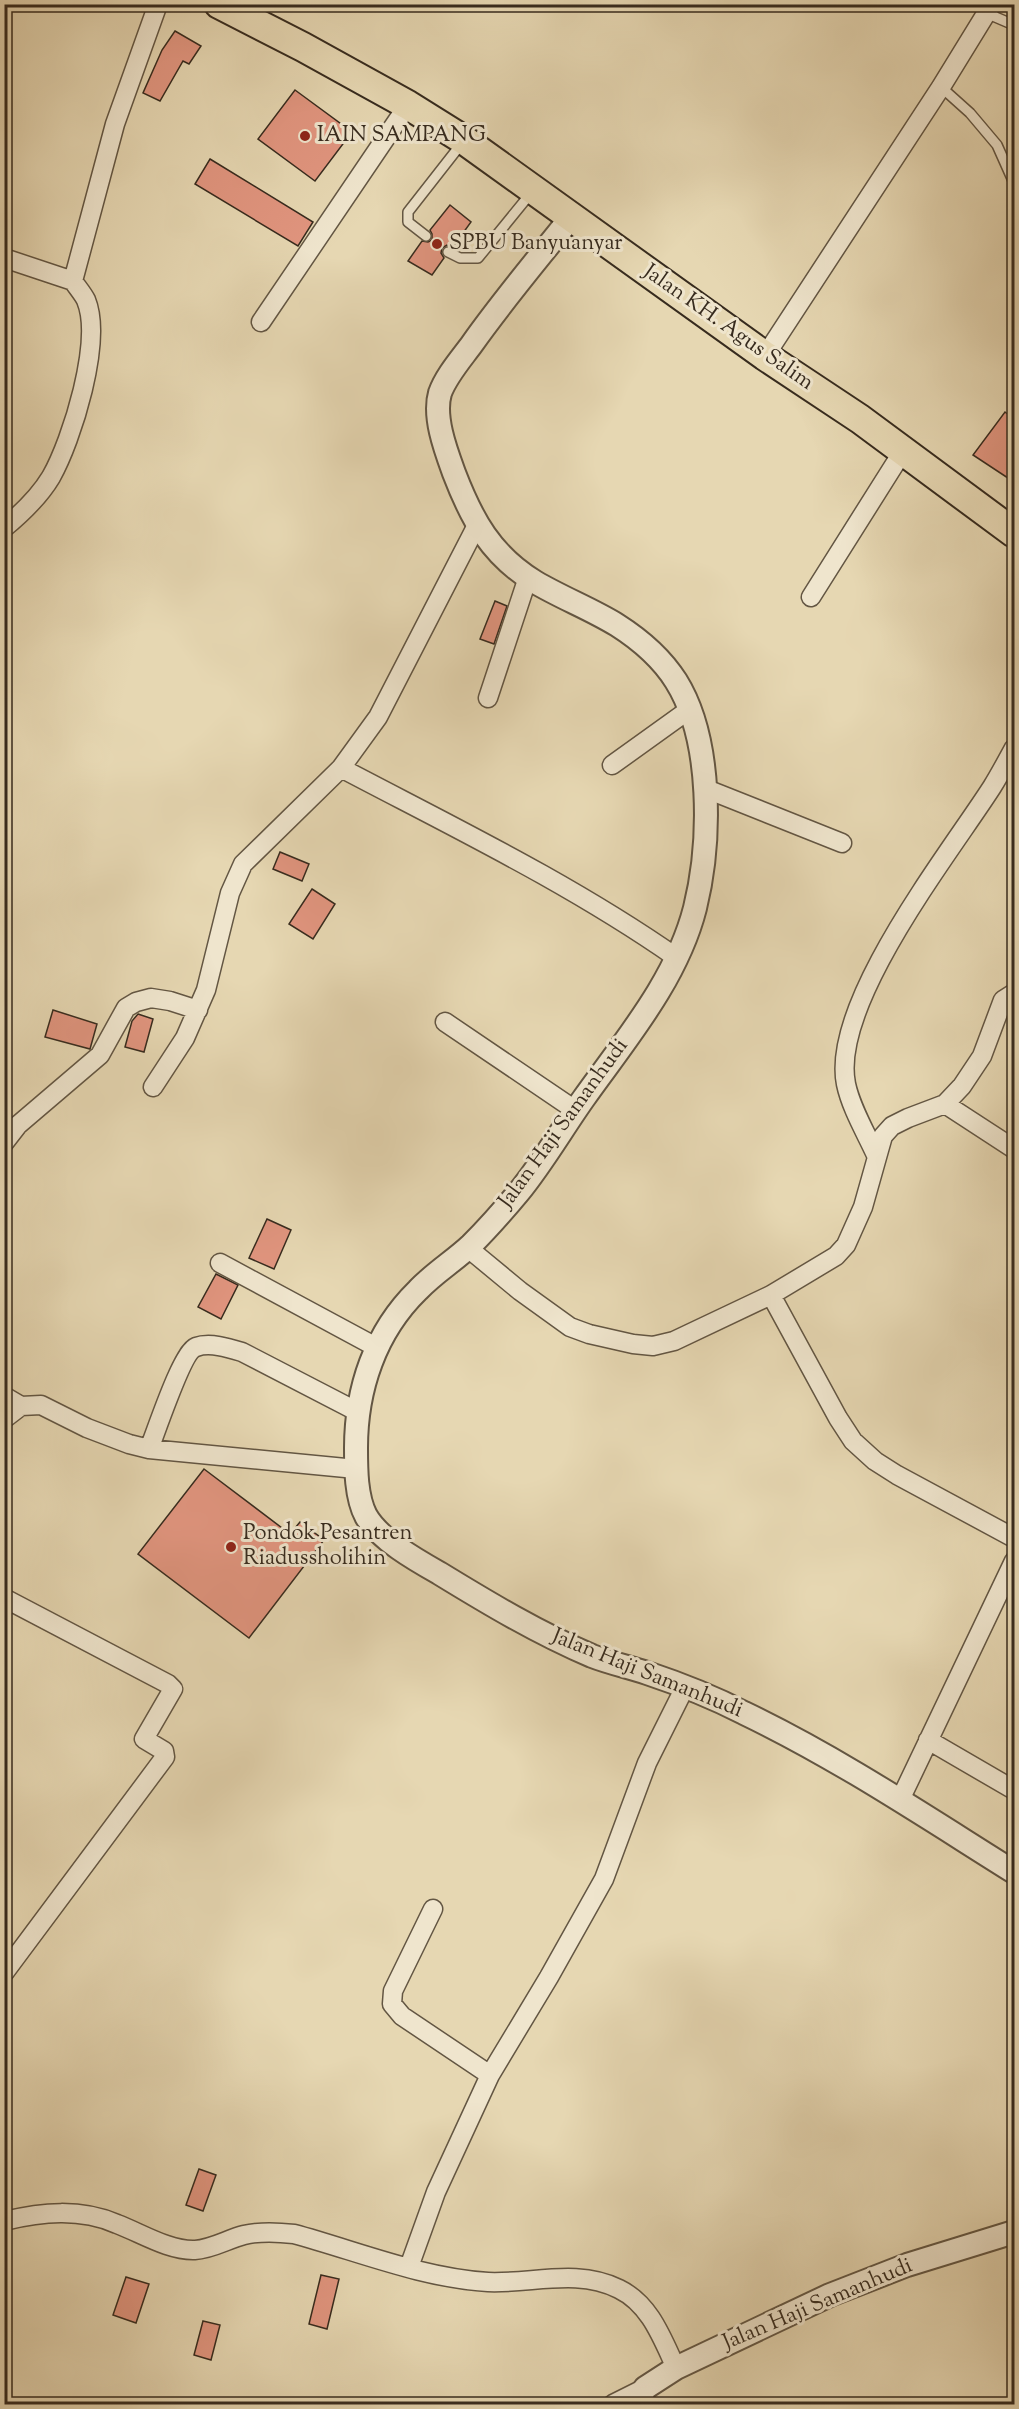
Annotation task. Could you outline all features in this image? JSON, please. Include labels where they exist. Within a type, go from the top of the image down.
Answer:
[{"type":"highway","name":"Jalan KH. Agus Salim","points":[[219,4],[408,105],[464,140],[765,356],[860,419],[1014,532]]},
{"type":"street","points":[[73,281],[115,124],[158,4]]},
{"type":"street","points":[[765,356],[941,87],[989,9]]},
{"type":"street","points":[[261,322],[408,105]]},
{"type":"street","name":"Jalan Haji Samanhudi","points":[[572,216],[475,340],[441,392],[439,410],[448,458],[462,494],[478,523],[490,544],[504,559],[528,577],[621,627],[655,655],[675,679],[690,709],[700,749],[704,788],[703,860],[700,886],[694,913],[677,958],[642,1016],[522,1188],[468,1248],[418,1288],[385,1329],[366,1376],[358,1412],[356,1469],[361,1504],[373,1526],[418,1561],[552,1637],[597,1658],[685,1687],[772,1726],[900,1800],[1014,1872]]},
{"type":"street","points":[[4,258],[73,281],[86,300],[91,328],[86,373],[67,444],[50,479],[20,515],[4,528]]},
{"type":"street","points":[[811,597],[903,451]]},
{"type":"street","points":[[153,1088],[185,1038],[198,1010],[213,968],[230,893],[243,864],[341,768],[378,717],[478,523]]},
{"type":"street","points":[[488,698],[528,577]]},
{"type":"street","points":[[612,765],[690,709]]},
{"type":"street","points":[[876,1155],[856,1113],[846,1083],[850,1032],[865,992],[912,905],[993,786],[1014,748]]},
{"type":"street","points":[[341,768],[561,884],[625,922],[677,958]]},
{"type":"street","points":[[704,788],[842,843]]},
{"type":"street","points":[[468,1248],[546,1311],[570,1327],[589,1334],[633,1344],[653,1346],[674,1341],[771,1295],[836,1256],[846,1245],[863,1207],[883,1136],[892,1126],[945,1104],[975,1069],[1003,1000],[1014,993]]},
{"type":"street","points":[[4,1143],[18,1125],[100,1055],[126,1008],[136,1002],[151,998],[198,1010]]},
{"type":"street","points":[[445,1022],[575,1110]]},
{"type":"street","points":[[945,1104],[1014,1149]]},
{"type":"street","points":[[220,1263],[376,1347]]},
{"type":"street","points":[[771,1295],[838,1418],[853,1441],[875,1461],[897,1475],[1014,1538]]},
{"type":"street","points":[[149,1449],[179,1372],[189,1353],[196,1347],[229,1348],[242,1352],[358,1412]]},
{"type":"street","points":[[4,1396],[21,1406],[40,1405],[87,1428],[149,1449],[356,1469]]},
{"type":"street","points":[[4,1419],[21,1406]]},
{"type":"street","points":[[900,1800],[1014,1561]]},
{"type":"street","points":[[4,1598],[168,1684],[173,1689],[144,1739],[164,1751],[165,1757],[4,1973]]},
{"type":"street","points":[[409,2267],[436,2192],[490,2074],[549,1977],[604,1879],[633,1806],[647,1763],[685,1687]]},
{"type":"street","points":[[928,1740],[1014,1790]]},
{"type":"street","points":[[433,1909],[393,1991],[392,2004],[402,2016],[490,2074]]},
{"type":"street","points":[[4,2222],[24,2216],[73,2212],[114,2222],[166,2244],[195,2250],[243,2235],[269,2231],[294,2234],[444,2276],[489,2282],[568,2277],[596,2279],[621,2289],[645,2309],[660,2332],[676,2368]]},
{"type":"street","name":"Jalan Haji Samanhudi","points":[[641,2396],[676,2368],[830,2295],[907,2265],[1014,2232]]},
{"type":"street","points":[[613,2404],[641,2396]]},
{"type":"lane","points":[[989,9],[1014,25]]},
{"type":"lane","points":[[941,87],[970,113],[997,145],[1014,183]]},
{"type":"lane","points":[[426,236],[408,222],[408,212],[464,140]]},
{"type":"lane","points":[[448,252],[467,260],[478,258],[535,189]]},
{"type":"building","points":[[175,31],[201,46],[189,64],[183,61],[160,101],[143,93],[162,50]]},
{"type":"building","name":"IAIN SAMPANG","points":[[295,90],[352,132],[315,181],[258,139]]},
{"type":"building","name":"IAIN SAMPANG","points":[[210,159],[313,222],[298,246],[195,184]]},
{"type":"building","name":"SPBU Banyuanyar","points":[[450,205],[471,222],[453,247],[447,245],[442,248],[441,253],[444,258],[432,275],[408,261],[422,241],[432,240],[430,230]]},
{"type":"building","points":[[1005,412],[1014,419],[1014,482],[973,455]]},
{"type":"building","points":[[495,601],[507,606],[494,644],[480,639]]},
{"type":"building","points":[[280,852],[309,864],[302,881],[273,869]]},
{"type":"building","points":[[312,889],[335,904],[313,939],[289,924]]},
{"type":"building","points":[[53,1010],[97,1024],[90,1049],[45,1037]]},
{"type":"building","points":[[138,1014],[153,1019],[144,1052],[125,1047],[132,1021]]},
{"type":"building","points":[[267,1219],[291,1230],[274,1269],[249,1258]]},
{"type":"building","points":[[216,1274],[238,1285],[221,1319],[198,1307]]},
{"type":"building","name":"Pondok Pesantren Riadussholihin","points":[[204,1469],[290,1534],[300,1522],[324,1540],[249,1638],[138,1554]]},
{"type":"building","points":[[199,2169],[216,2175],[203,2211],[186,2205]]},
{"type":"building","points":[[321,2275],[339,2279],[327,2329],[309,2324]]},
{"type":"building","points":[[126,2277],[149,2284],[136,2323],[113,2315]]},
{"type":"building","points":[[203,2321],[220,2325],[211,2360],[194,2355]]},
{"type":"place","name":"IAIN SAMPANG","points":[[305,136]]},
{"type":"place","name":"SPBU Banyuanyar","points":[[437,244]]},
{"type":"place","name":"Pondok Pesantren Riadussholihin","points":[[231,1547]]}]
